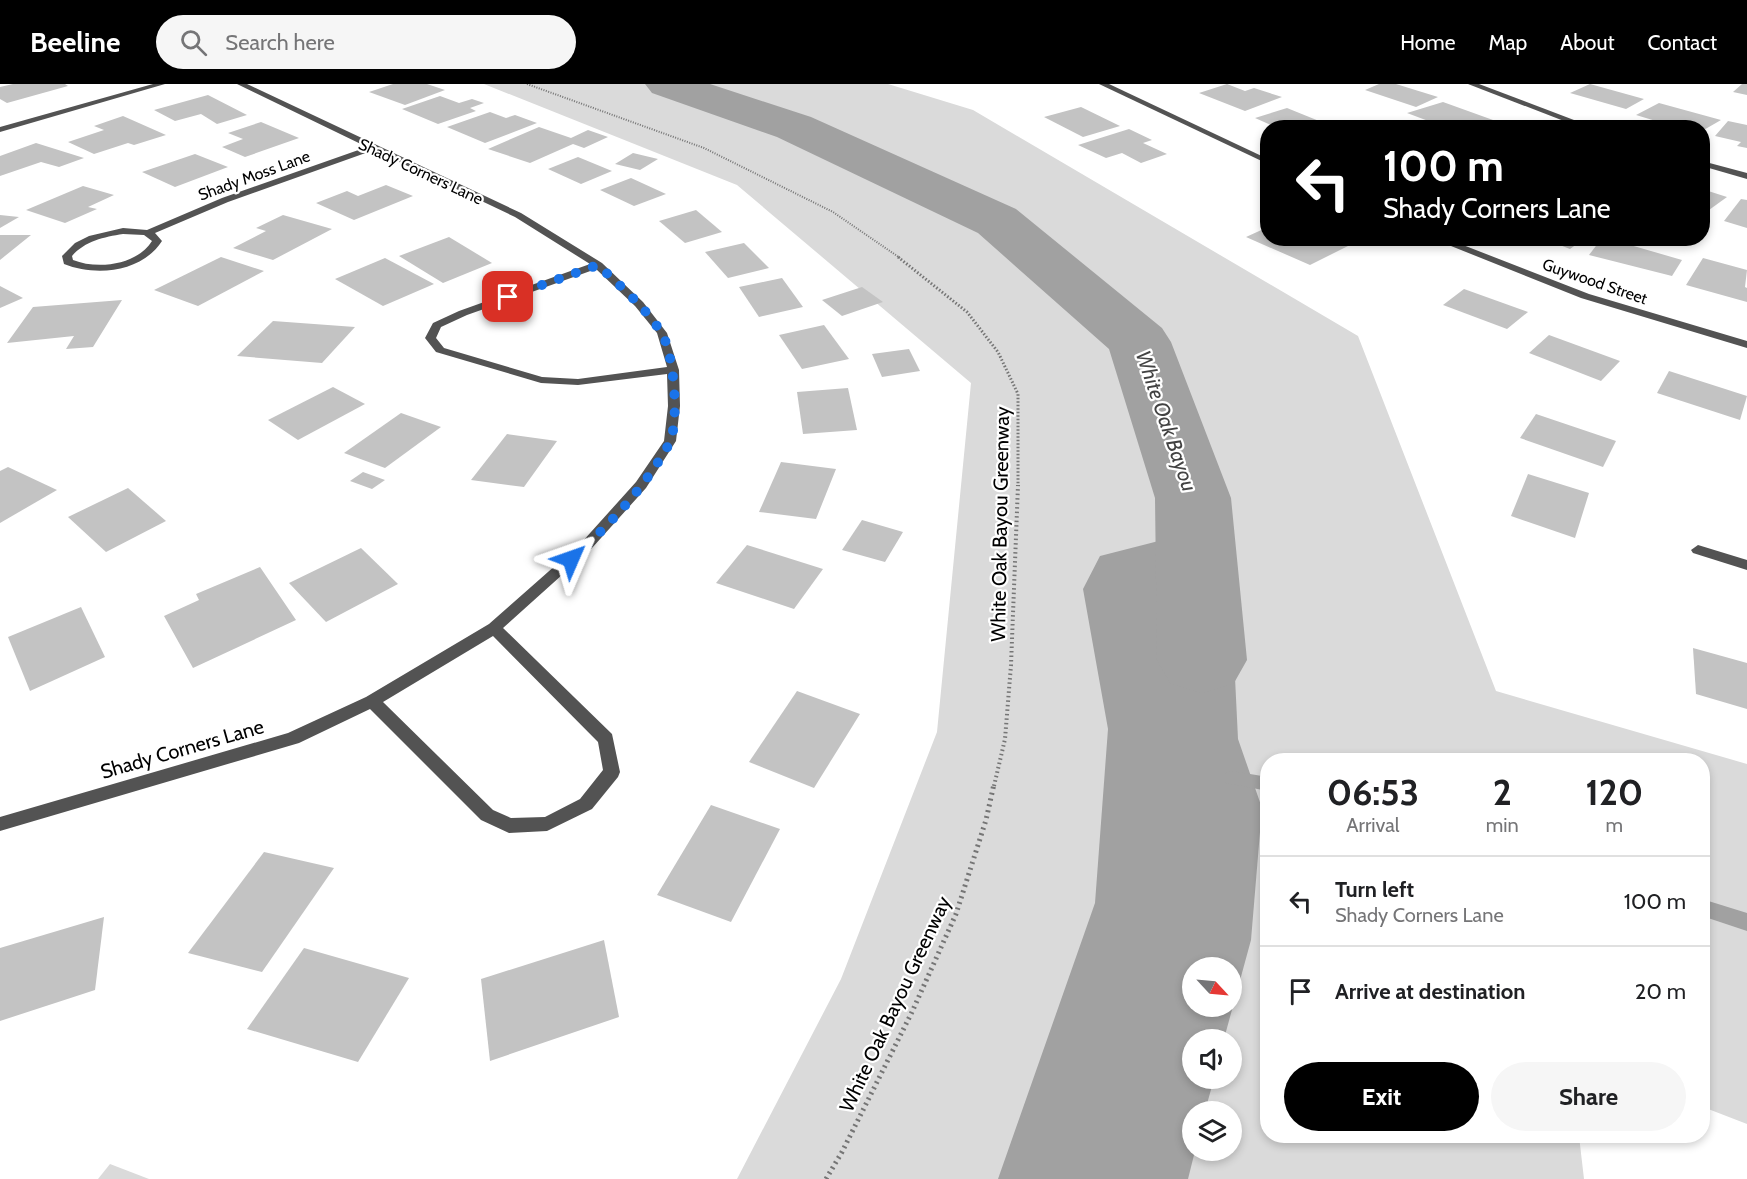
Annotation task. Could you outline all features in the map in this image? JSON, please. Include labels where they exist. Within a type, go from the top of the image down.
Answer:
[{"type":"street","points":[[0,130],[161,84]]},
{"type":"street","name":"Shady Corners Lane","points":[[0,824],[293,738],[372,701],[494,628],[587,545],[641,485],[670,441],[674,406],[673,370],[662,333],[639,304],[598,265],[518,215],[372,148],[241,84]]},
{"type":"street","points":[[1103,84],[1260,158]]},
{"type":"street","points":[[1472,84],[1569,120]]},
{"type":"street","name":"Shady Moss Lane","points":[[148,233],[157,241],[155,247],[139,258],[126,263],[85,268],[68,262],[67,256],[71,250],[93,238],[123,231],[148,233],[225,200],[372,148]]},
{"type":"street","points":[[1710,165],[1747,176]]},
{"type":"street","name":"Guywood Street","points":[[1456,246],[1585,296],[1747,345]]},
{"type":"street","points":[[598,265],[463,313],[437,325],[430,338],[440,350],[541,380],[578,382],[673,370]]},
{"type":"street","points":[[1698,550],[1747,565]]},
{"type":"street","points":[[372,701],[487,815],[509,826],[547,824],[586,804],[612,772],[606,739],[494,628]]},
{"type":"path","name":"White Oak Bayou Greenway","points":[[527,84],[704,148],[833,212],[906,262],[967,312],[999,352],[1018,394],[1018,519],[1011,665],[1005,739],[986,819],[956,914],[912,1012],[842,1152],[826,1179]]},
{"type":"shaded area","points":[[484,84],[888,84],[973,110],[1358,336],[1496,691],[1709,753],[1260,753],[1260,1143],[1580,1143],[1584,1179],[737,1179],[841,979],[937,732],[971,383],[737,185]]},
{"type":"shaded area","points":[[1186,534],[1214,554],[1230,575],[1238,739],[1260,802],[1260,832],[1251,940],[1242,973],[1242,957],[1182,957],[1182,1017],[1230,1017],[1227,1029],[1182,1029],[1182,1089],[1211,1089],[1208,1101],[1182,1101],[1182,1161],[1192,1161],[1188,1179],[998,1179],[1095,903],[1108,729],[1083,589],[1100,556]]},
{"type":"shaded area","points":[[1710,753],[1747,764],[1747,1124],[1710,1110]]},
{"type":"shaded area","points":[[110,1164],[149,1179],[98,1179]]},
{"type":"building","points":[[13,84],[65,84],[68,86],[7,103],[0,99],[0,87]]},
{"type":"building","points":[[393,84],[427,84],[445,90],[405,105],[369,92]]},
{"type":"building","points":[[1227,84],[1245,91],[1254,88],[1282,97],[1245,111],[1199,93]]},
{"type":"building","points":[[1379,84],[1396,84],[1438,97],[1416,107],[1365,90]]},
{"type":"building","points":[[1590,84],[1644,99],[1626,109],[1570,93]]},
{"type":"building","points":[[1742,84],[1747,84],[1747,95],[1733,92]]},
{"type":"building","points":[[208,95],[247,115],[217,124],[201,114],[175,121],[154,110]]},
{"type":"building","points":[[440,96],[459,103],[472,99],[484,103],[470,108],[476,111],[438,124],[402,109]]},
{"type":"building","points":[[1443,102],[1493,120],[1426,120],[1407,113]]},
{"type":"building","points":[[1659,103],[1721,120],[1710,126],[1710,120],[1653,120],[1636,115]]},
{"type":"building","points":[[1081,107],[1120,126],[1083,137],[1044,117]]},
{"type":"building","points":[[1287,108],[1317,120],[1260,120],[1255,118]]},
{"type":"building","points":[[490,112],[506,118],[515,115],[537,123],[485,143],[447,127]]},
{"type":"building","points":[[123,116],[166,135],[134,145],[128,143],[94,154],[68,142],[104,130],[94,126]]},
{"type":"building","points":[[1728,121],[1747,125],[1747,148],[1737,146],[1741,142],[1715,136]]},
{"type":"building","points":[[261,122],[299,138],[245,157],[222,147],[243,139],[228,133]]},
{"type":"building","points":[[539,127],[571,138],[588,130],[608,137],[584,148],[573,144],[530,163],[488,149]]},
{"type":"building","points":[[1129,129],[1152,140],[1143,143],[1167,154],[1141,163],[1122,153],[1106,158],[1078,145]]},
{"type":"building","points":[[36,143],[84,158],[59,167],[41,162],[0,176],[0,156]]},
{"type":"building","points":[[633,153],[658,159],[640,170],[615,164]]},
{"type":"building","points":[[195,154],[228,167],[175,187],[142,172]]},
{"type":"building","points":[[578,157],[612,171],[581,184],[548,169]]},
{"type":"building","points":[[631,178],[666,194],[634,206],[600,190]]},
{"type":"building","points":[[386,185],[413,196],[354,220],[316,203],[347,191],[358,196]]},
{"type":"building","points":[[83,186],[114,195],[88,207],[97,209],[65,223],[26,210]]},
{"type":"building","points":[[1710,192],[1727,197],[1710,209]]},
{"type":"building","points":[[1741,199],[1747,200],[1747,228],[1724,221]]},
{"type":"building","points":[[696,210],[722,232],[685,243],[659,221]]},
{"type":"building","points":[[0,215],[19,217],[0,228]]},
{"type":"building","points":[[283,215],[332,229],[273,260],[233,248],[266,231],[256,228]]},
{"type":"building","points":[[1260,231],[1260,243],[1246,237]]},
{"type":"building","points":[[0,235],[31,235],[0,260]]},
{"type":"building","points":[[449,237],[492,263],[443,283],[399,256]]},
{"type":"building","points":[[744,243],[769,268],[728,278],[705,252]]},
{"type":"building","points":[[1267,246],[1348,246],[1310,265]]},
{"type":"building","points":[[1596,246],[1634,246],[1682,260],[1672,276],[1589,255]]},
{"type":"building","points":[[221,257],[264,271],[198,306],[154,290]]},
{"type":"building","points":[[385,258],[434,284],[383,306],[335,279]]},
{"type":"building","points":[[1703,258],[1747,270],[1745,287],[1747,288],[1747,302],[1686,285]]},
{"type":"building","points":[[782,278],[803,307],[759,317],[739,287]]},
{"type":"building","points":[[0,286],[23,298],[0,308]]},
{"type":"building","points":[[862,287],[883,302],[842,316],[822,300]]},
{"type":"building","points":[[1464,289],[1528,312],[1507,329],[1443,305]]},
{"type":"building","points":[[122,300],[93,347],[66,349],[74,336],[7,343],[33,307]]},
{"type":"building","points":[[273,321],[355,327],[322,363],[237,356]]},
{"type":"building","points":[[824,325],[849,359],[802,369],[779,335]]},
{"type":"building","points":[[1549,335],[1620,361],[1601,381],[1529,353]]},
{"type":"building","points":[[909,349],[920,371],[882,377],[872,354]]},
{"type":"building","points":[[1669,371],[1747,396],[1740,420],[1657,393]]},
{"type":"building","points":[[333,387],[365,404],[298,440],[268,420]]},
{"type":"building","points":[[848,388],[857,430],[803,434],[797,392]]},
{"type":"building","points":[[401,413],[441,427],[385,468],[344,453]]},
{"type":"building","points":[[1536,414],[1616,441],[1603,467],[1520,438]]},
{"type":"building","points":[[507,434],[557,441],[524,487],[471,480]]},
{"type":"building","points":[[781,462],[836,469],[816,519],[759,512]]},
{"type":"building","points":[[8,467],[57,490],[0,523],[0,471]]},
{"type":"building","points":[[363,472],[385,480],[372,489],[350,481]]},
{"type":"building","points":[[1528,474],[1589,493],[1575,538],[1511,516]]},
{"type":"building","points":[[128,488],[166,521],[106,552],[68,517]]},
{"type":"building","points":[[862,520],[903,532],[885,562],[842,550]]},
{"type":"building","points":[[747,545],[823,569],[794,609],[716,583]]},
{"type":"building","points":[[361,548],[398,584],[326,622],[289,583]]},
{"type":"building","points":[[260,567],[296,620],[193,668],[164,616],[199,600],[196,594]]},
{"type":"building","points":[[81,607],[105,657],[30,691],[8,637]]},
{"type":"building","points":[[1693,648],[1747,663],[1747,709],[1696,694]]},
{"type":"building","points":[[797,691],[860,714],[814,788],[749,762]]},
{"type":"building","points":[[711,805],[780,829],[731,922],[657,895]]},
{"type":"building","points":[[264,852],[334,868],[262,972],[188,953]]},
{"type":"building","points":[[104,917],[95,990],[0,1021],[0,948]]},
{"type":"building","points":[[604,940],[619,1017],[490,1061],[481,979]]},
{"type":"building","points":[[304,948],[409,978],[358,1062],[247,1029]]},
{"type":"waterway","name":"White Oak Bayou","points":[[667,84],[794,127],[997,221],[1139,342],[1193,498],[1202,660]]},
{"type":"waterway","points":[[1232,778],[1260,783]]},
{"type":"waterway","points":[[1710,910],[1747,922]]},
{"type":"route","points":[[508,297],[598,265],[639,304],[662,333],[673,370],[674,406],[670,441],[641,485],[587,545],[571,559]]}]
